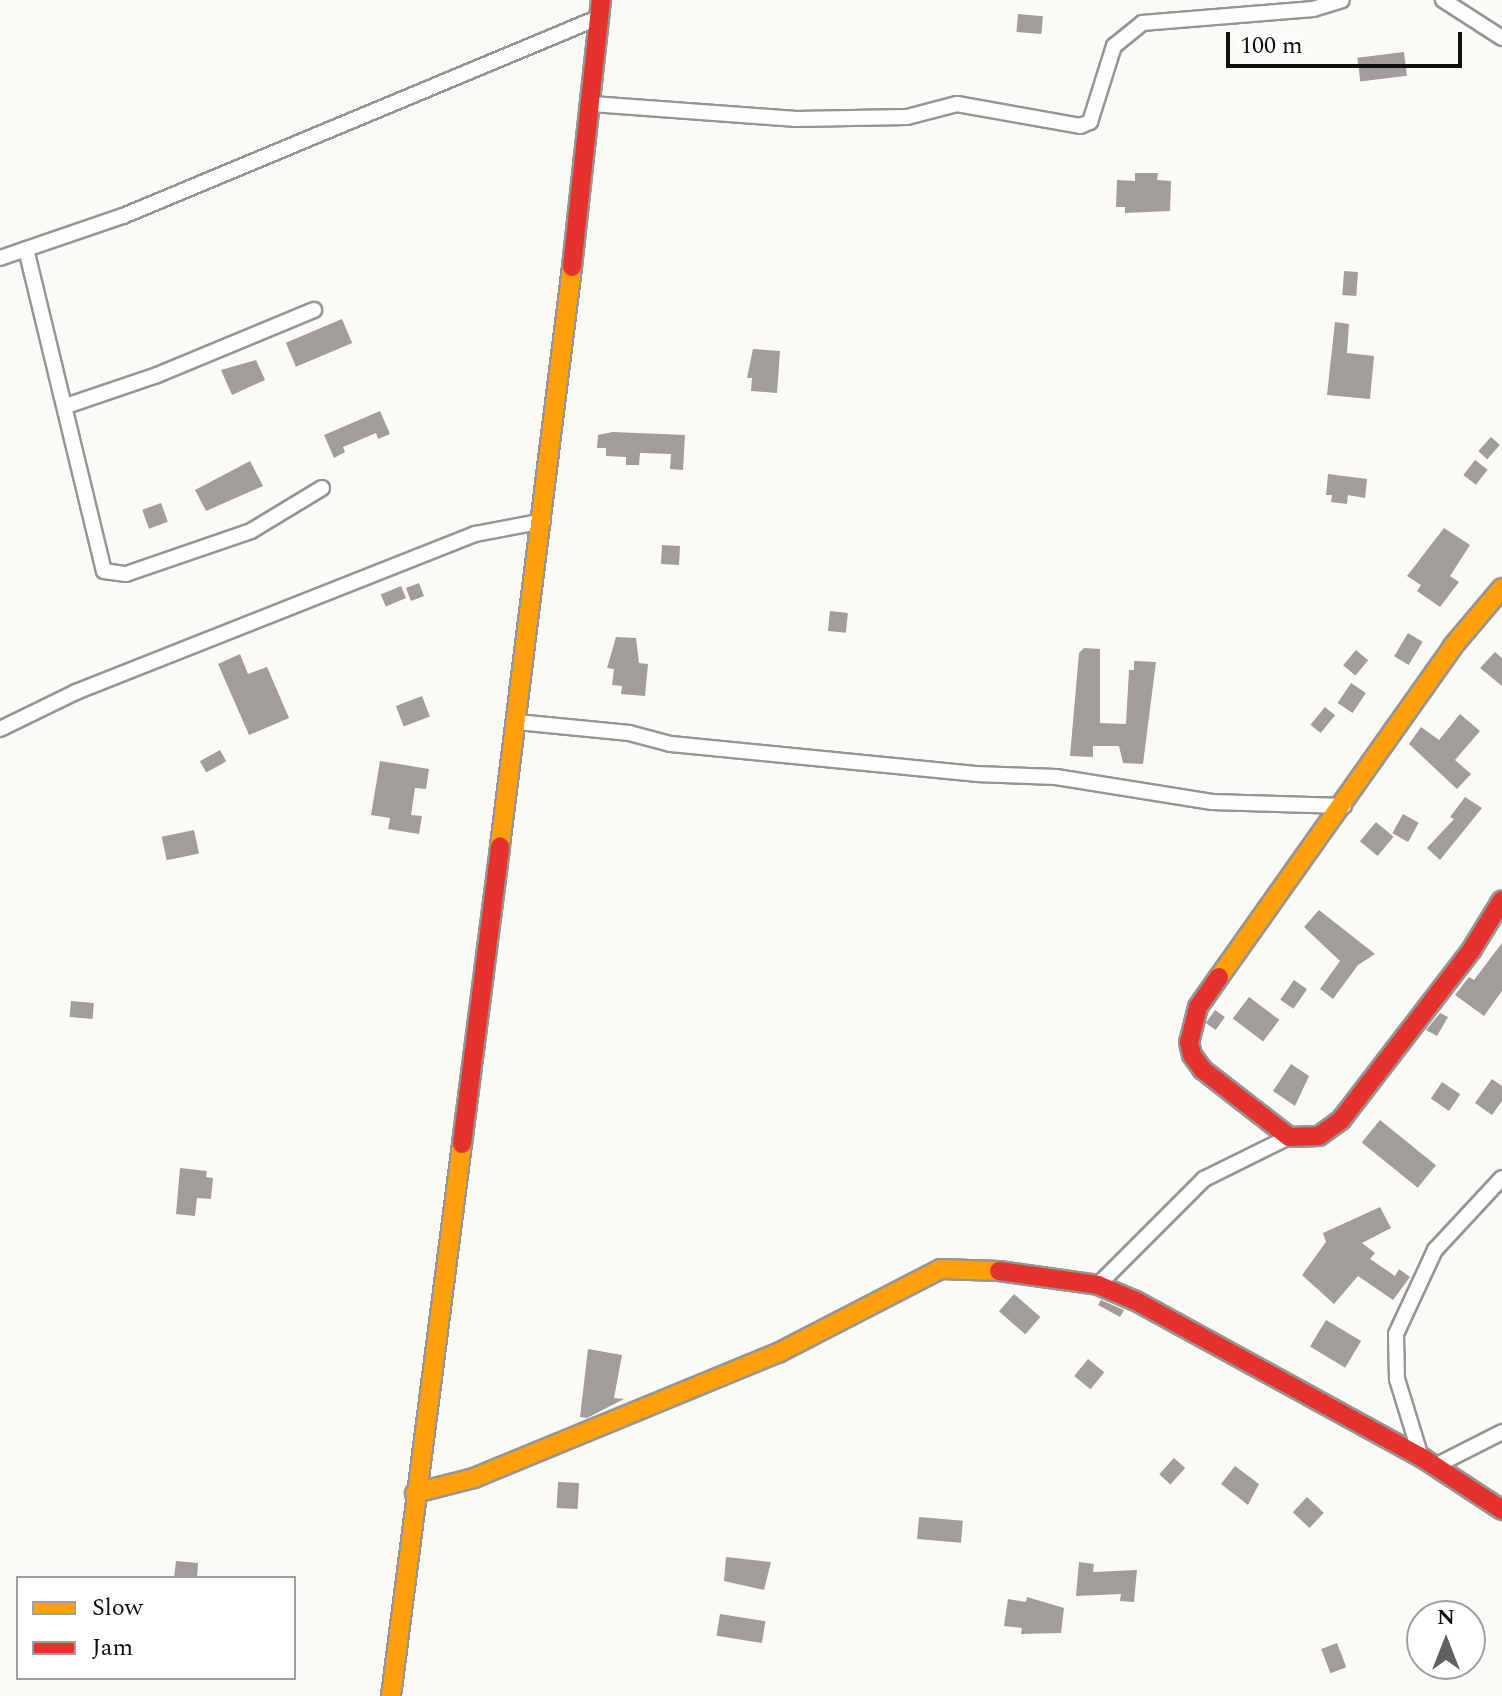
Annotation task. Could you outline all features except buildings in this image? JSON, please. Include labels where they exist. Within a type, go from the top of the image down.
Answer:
[{"type":"street","points":[[592,104],[796,119],[907,117],[957,104],[1080,126],[1090,122],[1114,46],[1142,23],[1313,9],[1342,0]]},
{"type":"street","points":[[1443,0],[1502,38]]},
{"type":"street","points":[[0,258],[123,216],[600,9],[592,104],[543,521],[391,1696]]},
{"type":"street","points":[[26,249],[66,406],[96,547],[111,575],[251,531],[322,488]]},
{"type":"street","points":[[66,406],[157,375],[314,310]]},
{"type":"street","points":[[0,729],[76,692],[462,538],[501,525],[543,521]]},
{"type":"street","points":[[1289,1137],[1203,1070],[1189,1042],[1198,1007],[1344,806],[1453,646],[1501,591]]},
{"type":"street","points":[[517,722],[629,733],[663,743],[976,774],[1056,777],[1212,802],[1344,806]]},
{"type":"street","points":[[1098,1285],[1175,1202],[1204,1179],[1289,1137],[1319,1136],[1341,1120],[1472,949],[1502,900]]},
{"type":"street","points":[[1428,1462],[1397,1379],[1396,1334],[1435,1250],[1502,1178]]},
{"type":"street","points":[[415,1493],[474,1478],[778,1353],[941,1269],[973,1267],[1098,1285],[1428,1462],[1502,1510]]},
{"type":"street","points":[[1428,1462],[1502,1432]]},
{"type":"traffic: slow","points":[[500,846],[572,267]]},
{"type":"traffic: slow","points":[[1219,977],[1453,646],[1502,588]]},
{"type":"traffic: slow","points":[[391,1696],[462,1144]]},
{"type":"traffic: slow","points":[[415,1493],[474,1478],[778,1353],[941,1269],[999,1271]]},
{"type":"traffic: jam","points":[[572,267],[601,0]]},
{"type":"traffic: jam","points":[[462,1144],[500,846]]},
{"type":"traffic: jam","points":[[1219,977],[1198,1007],[1189,1042],[1192,1055],[1203,1070],[1289,1137],[1319,1136],[1341,1120],[1472,949],[1502,900]]},
{"type":"traffic: jam","points":[[999,1271],[1098,1285],[1134,1300],[1421,1457],[1502,1510]]}]
